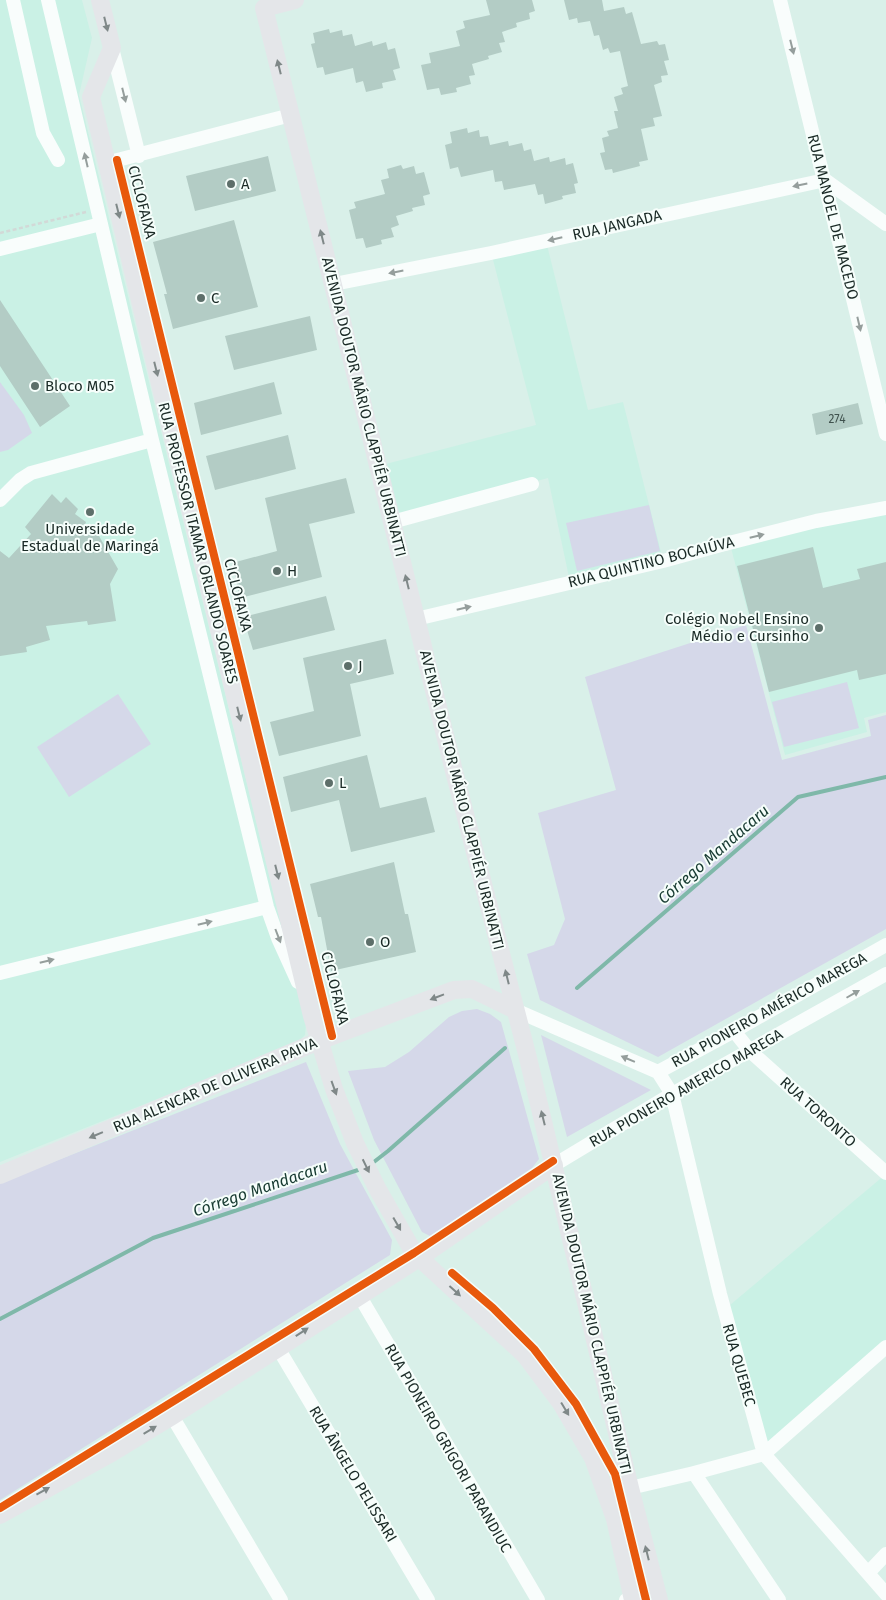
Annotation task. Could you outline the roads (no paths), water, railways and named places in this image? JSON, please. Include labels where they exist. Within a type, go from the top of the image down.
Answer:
[{"type":"main road","points":[[100,0],[112,48]]},
{"type":"main road","points":[[263,4],[295,0]]},
{"type":"main road","name":"AVENIDA DOUTOR MÁRIO CLAPPIÉR URBINATTI","points":[[263,4],[554,1165],[630,1488],[657,1593]]},
{"type":"main road","name":"RUA PROFESSOR ITAMAR ORLANDO SOARES","points":[[112,48],[91,97],[318,1041]]},
{"type":"main road","name":"RUA ALENCAR DE OLIVEIRA PAIVA","points":[[0,1175],[318,1041],[454,990],[472,989],[515,1010]]},
{"type":"main road","name":"AVENIDA DOUTOR MÁRIO CLAPPIÉR URBINATTI","points":[[318,1041],[356,1143],[377,1188],[414,1253],[525,1355],[561,1403],[593,1458],[615,1519],[630,1599]]},
{"type":"main road","points":[[0,1514],[108,1455],[172,1416],[419,1258],[554,1165]]},
{"type":"street","points":[[13,0],[43,133],[58,160]]},
{"type":"street","points":[[48,0],[152,440],[267,908],[312,1016]]},
{"type":"street","name":"RUA MANOEL DE MACEDO","points":[[780,0],[886,434]]},
{"type":"street","points":[[112,48],[139,156]]},
{"type":"street","points":[[106,163],[139,156],[291,115]]},
{"type":"street","points":[[825,180],[886,224]]},
{"type":"street","name":"RUA JANGADA","points":[[334,284],[491,253],[825,180]]},
{"type":"street","points":[[0,249],[101,224]]},
{"type":"street","points":[[0,500],[20,480],[32,473],[152,440]]},
{"type":"street","points":[[392,522],[532,484]]},
{"type":"street","name":"RUA QUINTINO BOCAIÚVA","points":[[416,619],[663,561],[807,524],[886,508]]},
{"type":"street","points":[[0,973],[267,908]]},
{"type":"street","name":"RUA PIONEIRO AMÉRICO MAREGA","points":[[515,1010],[658,1072],[886,945]]},
{"type":"street","name":"RUA PIONEIRO AMÉRICO MAREGA","points":[[820,1013],[886,974]]},
{"type":"street","name":"RUA PIONEIRO AMERICO MAREGA","points":[[554,1165],[672,1094],[820,1013]]},
{"type":"street","name":"RUA TORONTO","points":[[734,1031],[750,1051],[886,1173]]},
{"type":"street","name":"RUA QUEBEC","points":[[658,1072],[672,1094],[720,1294],[764,1454],[886,1594]]},
{"type":"street","name":"RUA PIONEIRO GRIGORI PARANDIUC","points":[[359,1295],[538,1600]]},
{"type":"street","points":[[630,1488],[764,1454],[886,1347]]},
{"type":"street","name":"RUA ÂNGELO PELISSARI","points":[[278,1348],[428,1600]]},
{"type":"street","points":[[172,1416],[281,1600]]},
{"type":"street","points":[[694,1473],[779,1600]]},
{"type":"street","points":[[868,1573],[886,1554]]},
{"type":"street","points":[[630,1599],[657,1593]]},
{"type":"waterway","name":"Córrego Mandacaru","points":[[577,988],[798,797],[886,777]]},
{"type":"waterway","name":"Córrego Mandacaru","points":[[370,1165],[505,1048]]},
{"type":"waterway","name":"Córrego Mandacaru","points":[[0,1319],[153,1238],[361,1169]]},
{"type":"place","name":"A","points":[[231,184]]},
{"type":"place","name":"C","points":[[201,298]]},
{"type":"place","name":"Bloco M05","points":[[35,386]]},
{"type":"place","name":"Universidade Estadual de Maringá","points":[[90,512]]},
{"type":"place","name":"H","points":[[277,571]]},
{"type":"place","name":"Colégio Nobel Ensino Médio e Cursinho","points":[[819,628]]},
{"type":"place","name":"J","points":[[348,666]]},
{"type":"place","name":"L","points":[[329,783]]},
{"type":"place","name":"O","points":[[370,942]]}]
